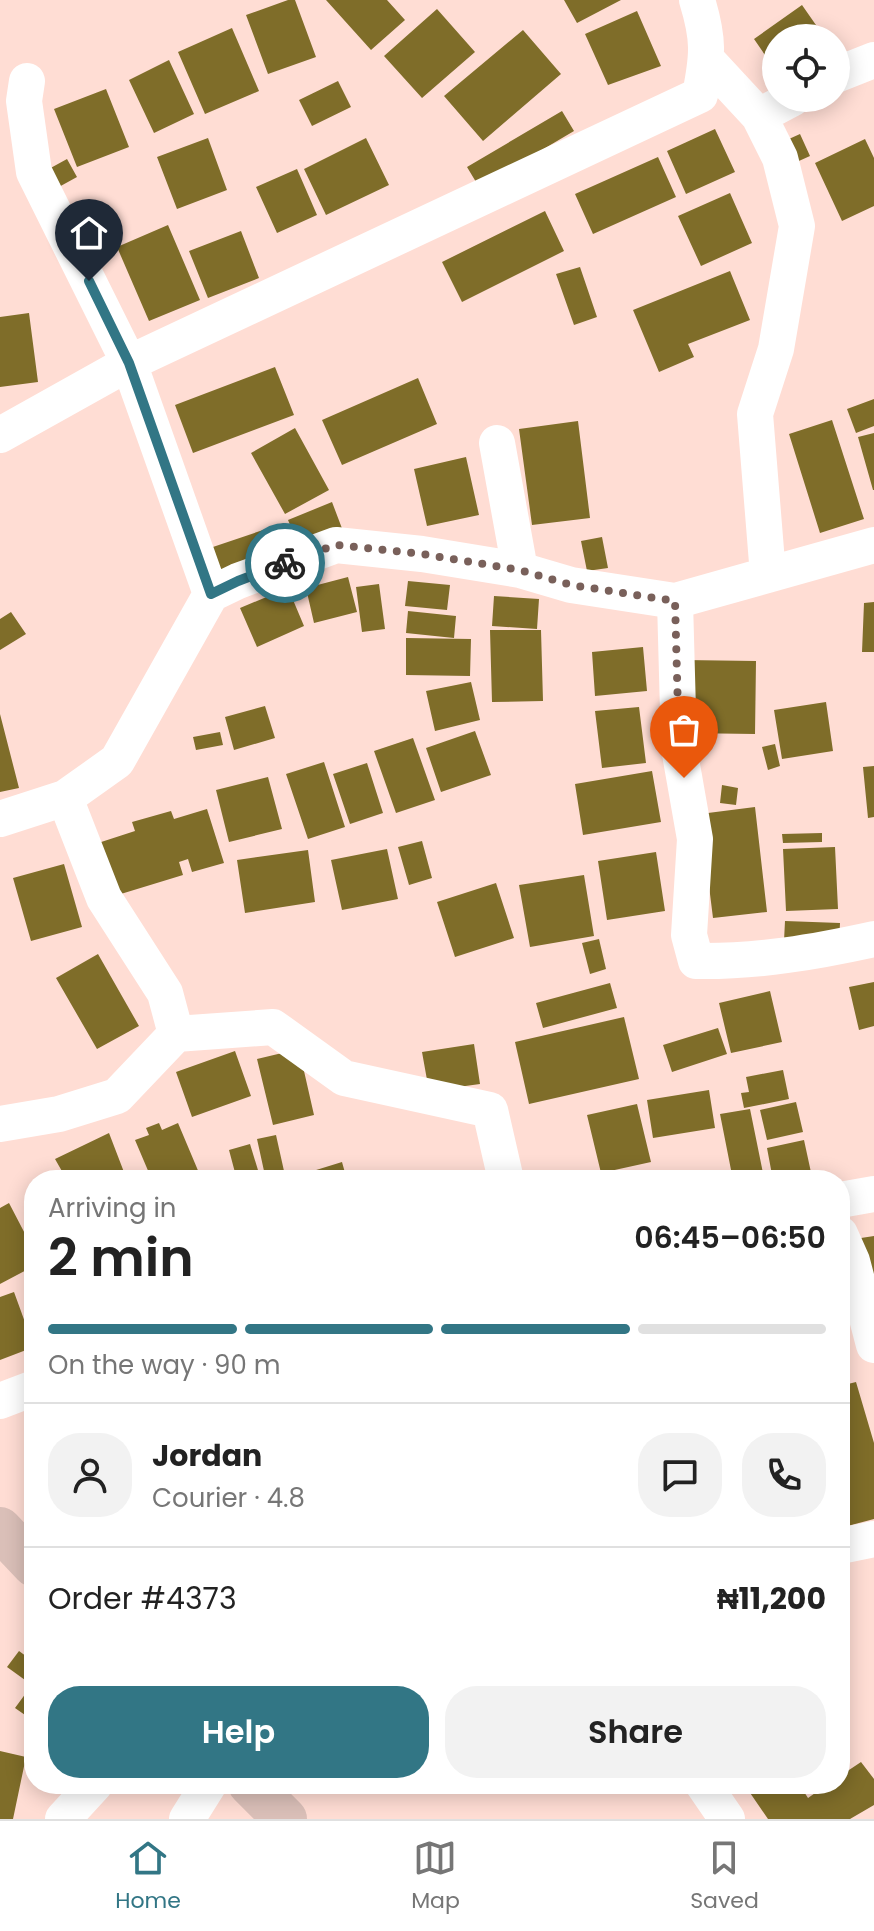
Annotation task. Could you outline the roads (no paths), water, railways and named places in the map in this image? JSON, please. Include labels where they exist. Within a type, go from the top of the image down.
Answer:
[{"type":"main road","points":[[0,1529],[24,1554]]},
{"type":"main road","points":[[260,1794],[285,1819]]},
{"type":"street","points":[[0,435],[129,363],[700,95],[707,60],[707,33],[697,0]]},
{"type":"street","points":[[707,60],[759,116],[780,158],[797,226],[776,349],[755,414],[768,575]]},
{"type":"street","points":[[850,69],[874,60]]},
{"type":"street","points":[[27,81],[24,101],[34,172],[129,363],[211,594]]},
{"type":"street","points":[[759,116],[767,112]]},
{"type":"street","points":[[497,443],[520,570]]},
{"type":"street","points":[[0,819],[65,798],[117,761],[211,594],[336,545],[422,554],[520,570],[571,585],[675,601],[874,545]]},
{"type":"street","points":[[675,601],[679,748],[695,839],[689,935],[696,961],[734,961],[819,952],[874,939]]},
{"type":"street","points":[[65,798],[104,898],[165,993],[176,1034]]},
{"type":"street","points":[[0,1124],[59,1114],[117,1096],[176,1034],[273,1027],[344,1078],[490,1110],[504,1170]]},
{"type":"street","points":[[850,1198],[874,1194]]},
{"type":"street","points":[[850,1256],[874,1345]]},
{"type":"street","points":[[0,1401],[24,1392]]},
{"type":"street","points":[[850,1544],[874,1539]]},
{"type":"street","points":[[187,1819],[203,1794]]},
{"type":"street","points":[[710,1794],[727,1819]]}]
